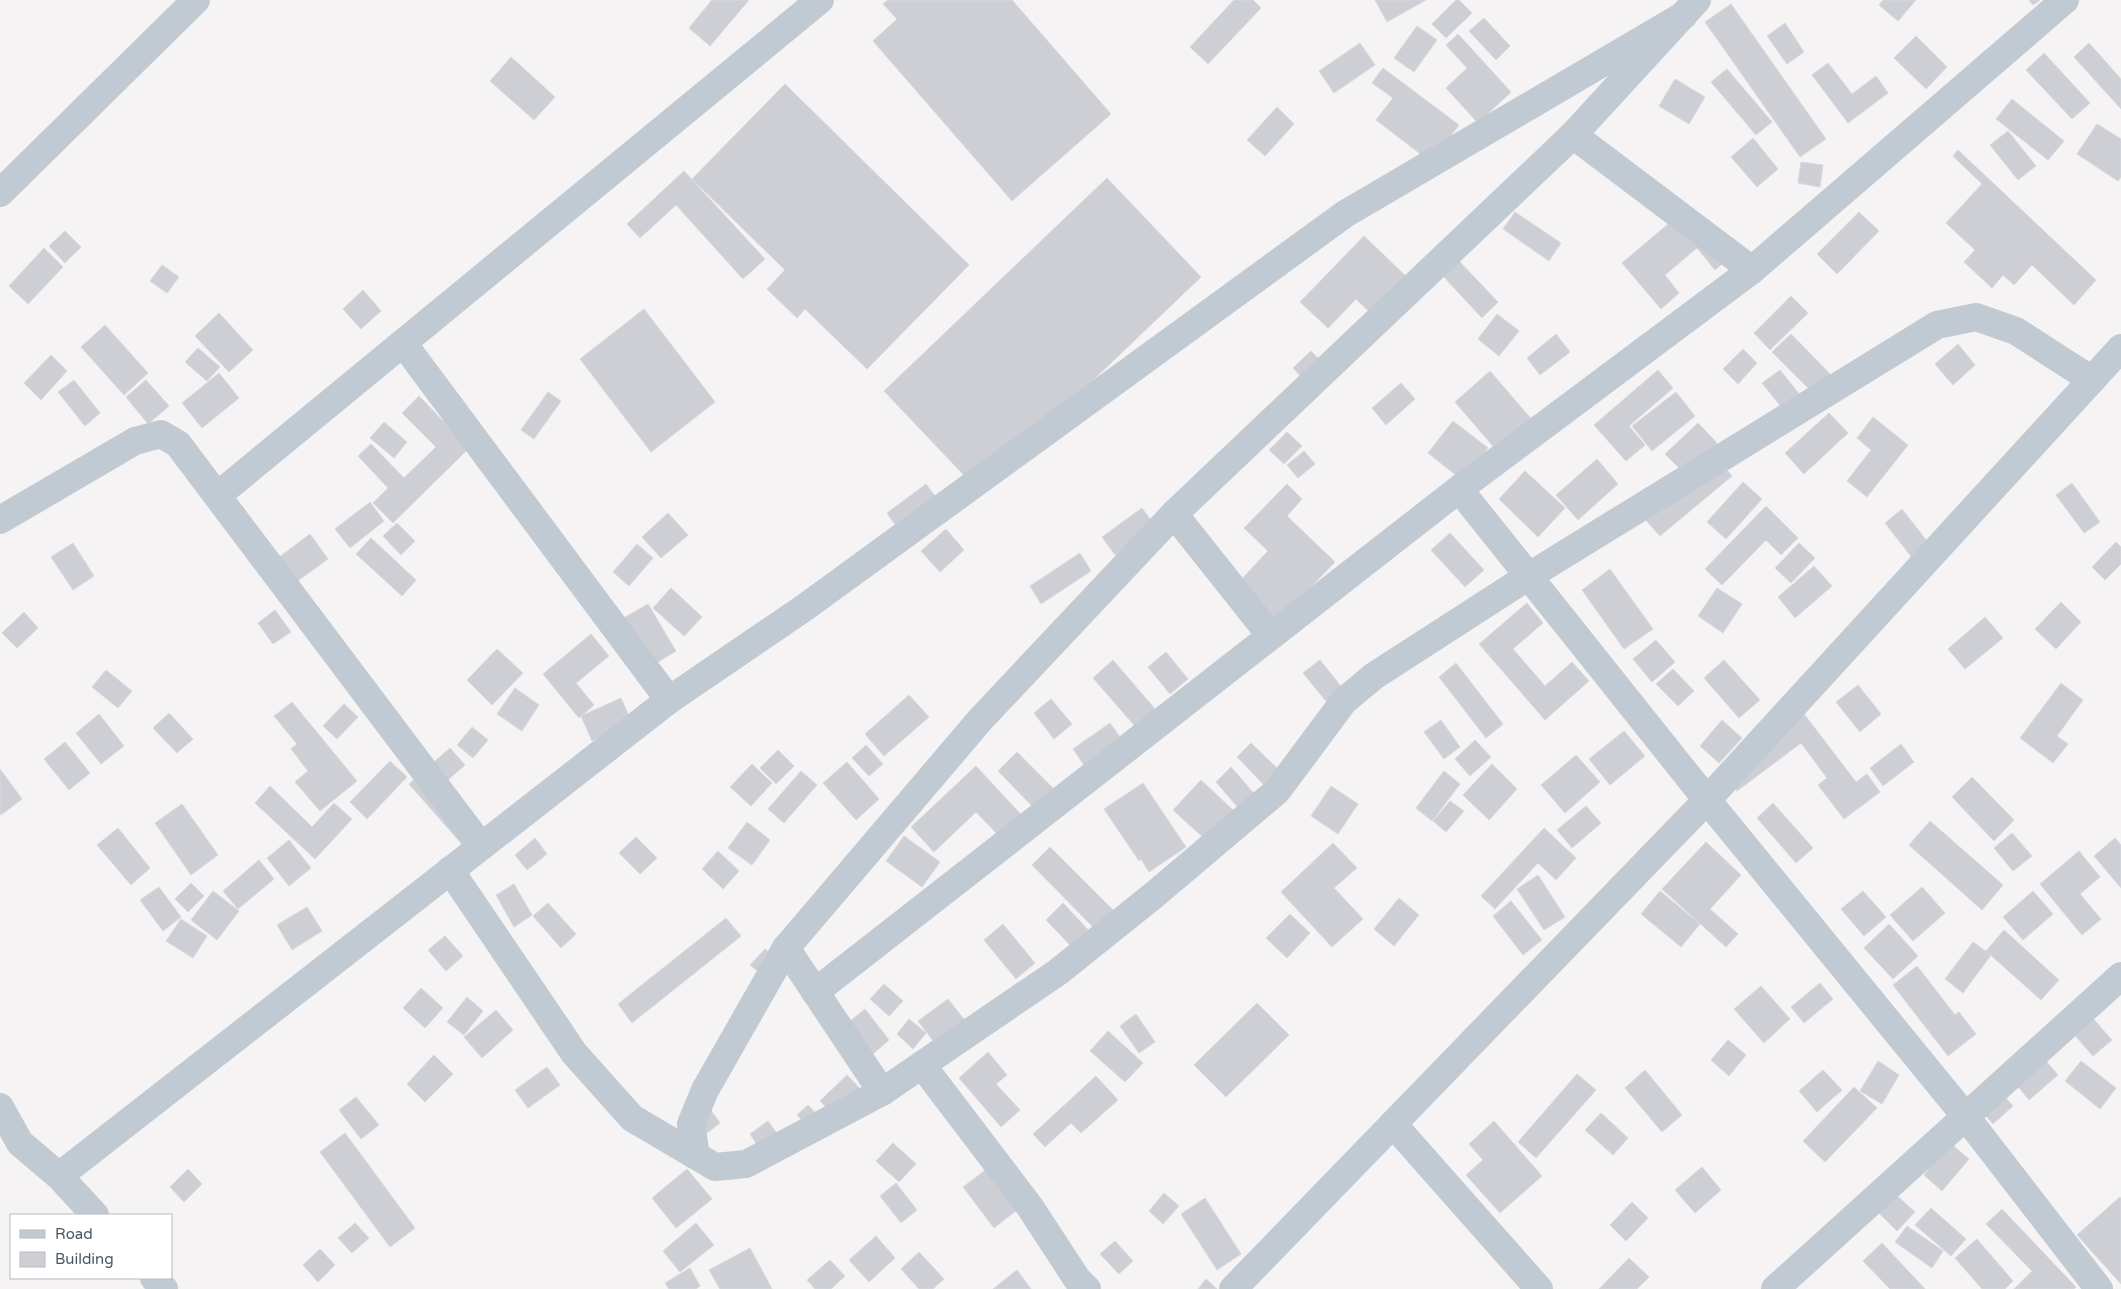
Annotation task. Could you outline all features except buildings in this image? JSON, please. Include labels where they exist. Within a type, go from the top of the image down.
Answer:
[{"type":"street","points":[[0,194],[196,0]]},
{"type":"street","points":[[218,495],[820,0]]},
{"type":"street","points":[[815,992],[1459,489],[1752,270],[2065,0]]},
{"type":"street","points":[[696,1156],[691,1124],[705,1090],[786,948],[980,720],[1174,514],[1574,135],[1691,8]]},
{"type":"street","points":[[59,1176],[669,700],[804,608],[1345,214],[1691,8]]},
{"type":"street","points":[[1574,135],[1752,270]]},
{"type":"street","points":[[450,870],[574,1053],[632,1118],[715,1167],[746,1164],[882,1092],[1058,972],[1154,895],[1277,791],[1344,701],[1374,676],[1529,576],[1937,325],[1976,317],[2016,331],[2092,380]]},
{"type":"street","points":[[403,343],[669,700]]},
{"type":"street","points":[[1233,1289],[1707,800],[2121,348]]},
{"type":"street","points":[[0,520],[135,441],[161,434],[178,444],[481,846]]},
{"type":"street","points":[[1459,489],[1707,800],[1966,1116],[2099,1289]]},
{"type":"street","points":[[1174,514],[1270,636]]},
{"type":"street","points":[[786,948],[882,1092]]},
{"type":"street","points":[[1775,1289],[2121,976]]},
{"type":"street","points":[[922,1065],[1030,1207],[1077,1279],[1087,1289]]},
{"type":"street","points":[[0,1107],[20,1143],[59,1176],[94,1214]]},
{"type":"street","points":[[1393,1124],[1539,1289]]},
{"type":"street","points":[[155,1279],[164,1289]]}]
